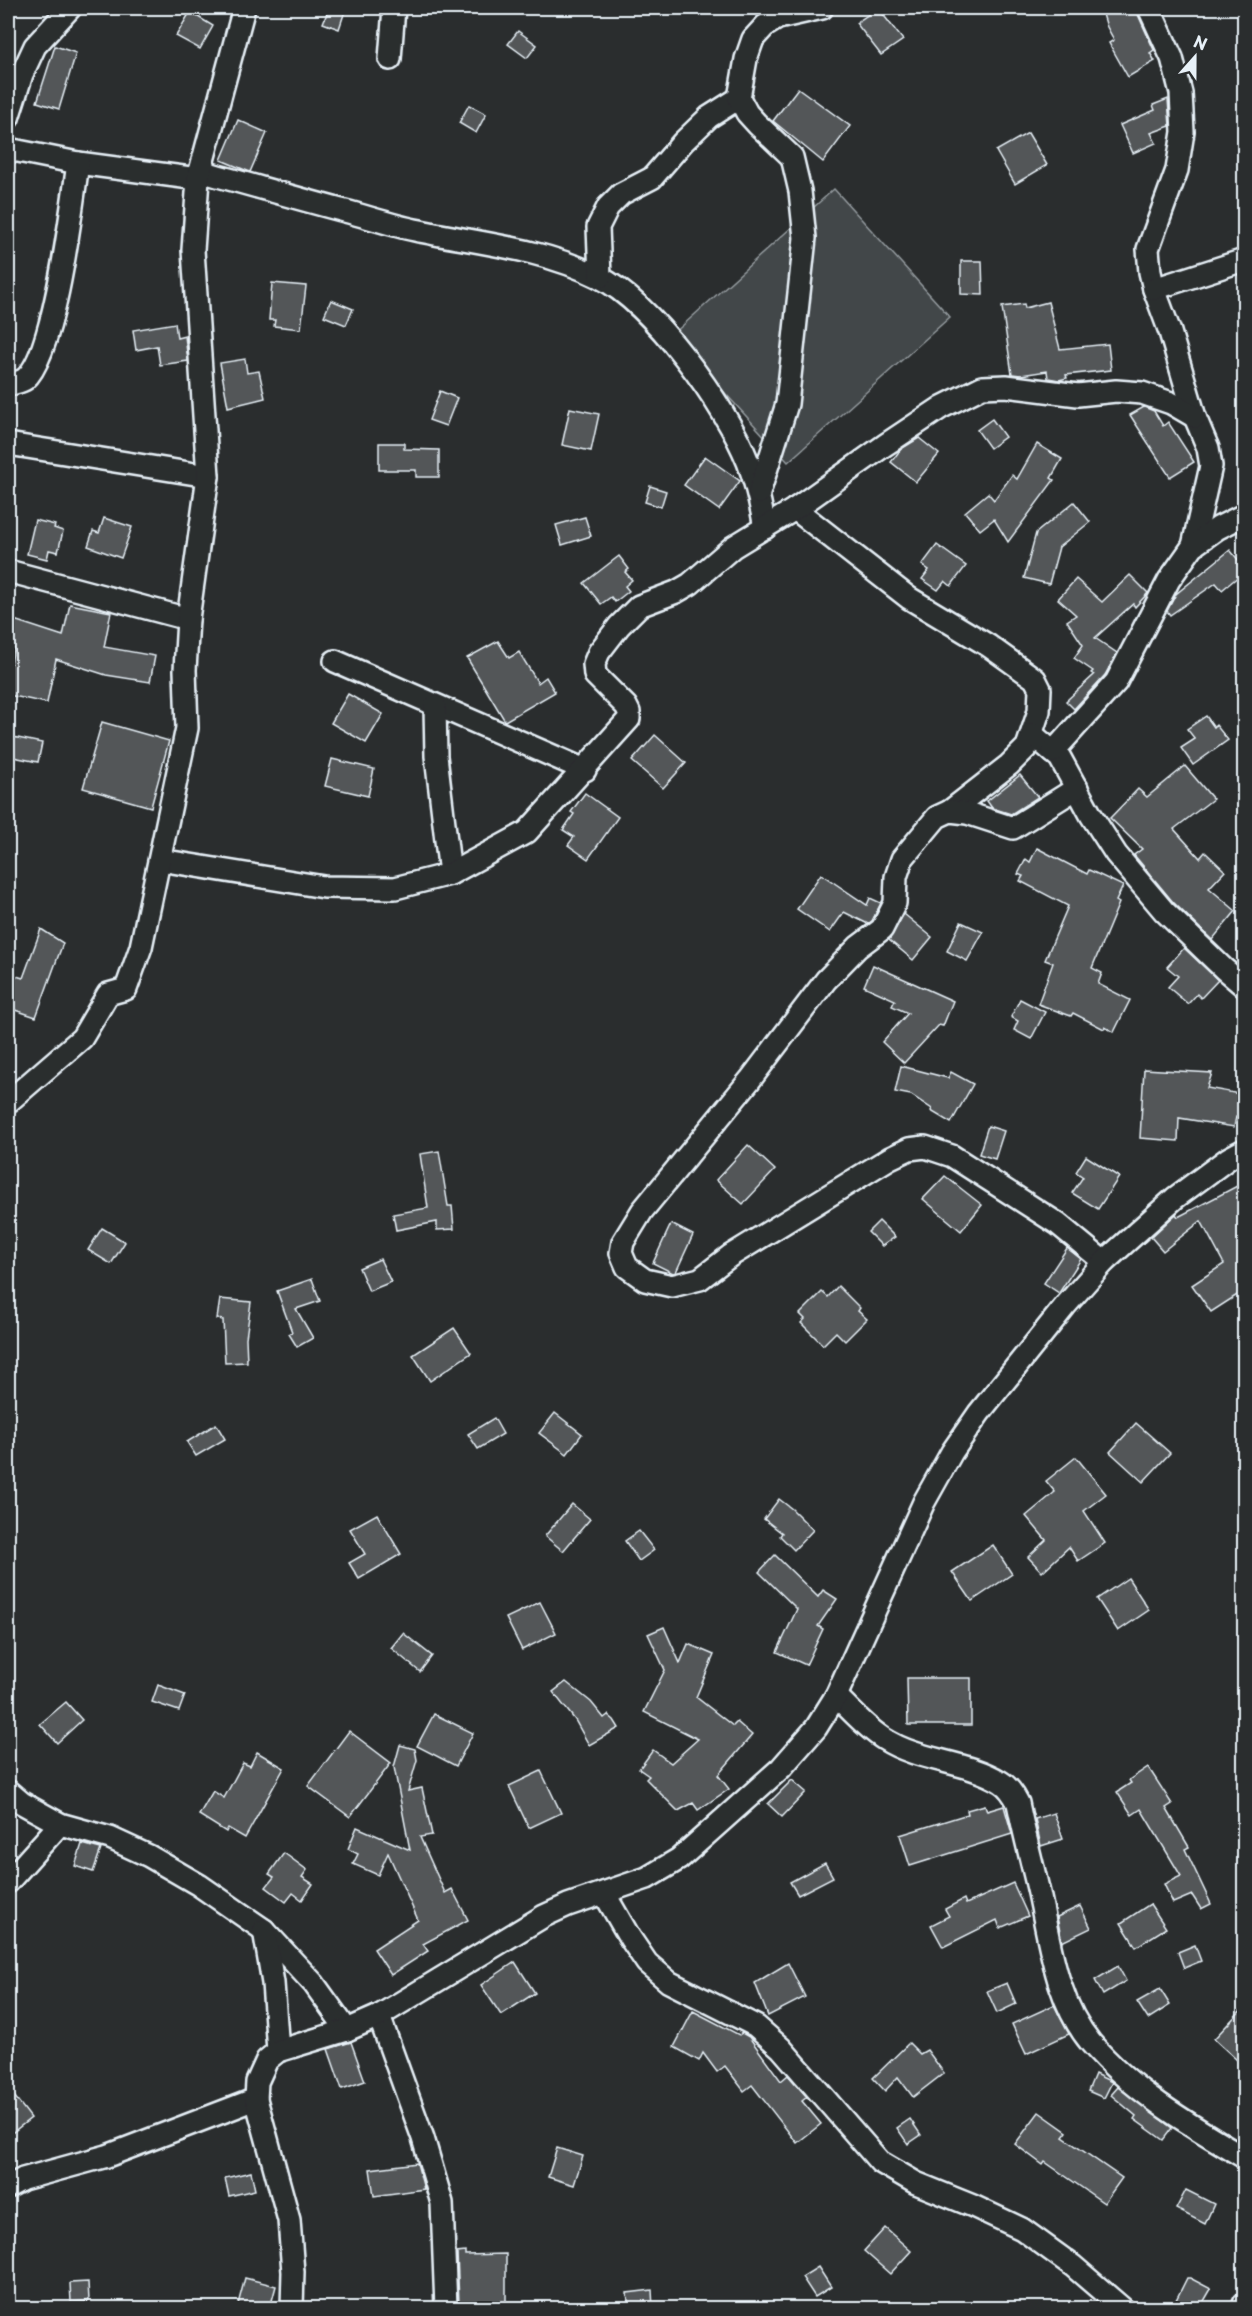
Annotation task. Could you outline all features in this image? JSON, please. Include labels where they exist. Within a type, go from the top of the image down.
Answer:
[{"type":"street","points":[[8,118],[22,74],[35,46],[70,8]]},
{"type":"street","points":[[8,1102],[82,1038],[108,994],[126,989],[141,947],[188,728],[185,670],[188,619],[208,476],[193,250],[199,175],[244,8]]},
{"type":"street","points":[[390,59],[394,8]]},
{"type":"street","points":[[759,493],[787,404],[805,238],[800,191],[792,157],[747,113],[739,98],[746,59],[753,39],[765,26],[778,18],[822,8]]},
{"type":"street","points":[[1149,8],[1172,58],[1181,93],[1183,132],[1176,170],[1148,249],[1154,289],[1170,332],[1195,417],[1208,448],[1211,466],[1193,546]]},
{"type":"street","points":[[600,277],[598,227],[608,207],[621,194],[652,178],[682,142],[709,117],[739,98]]},
{"type":"street","points":[[8,149],[78,163],[199,175],[413,230],[505,247],[556,260],[600,277],[621,291],[657,325],[702,380],[747,460],[759,493],[765,528]]},
{"type":"street","points":[[8,385],[24,379],[34,366],[44,345],[58,287],[78,163]]},
{"type":"street","points":[[1154,289],[1245,260]]},
{"type":"street","points":[[159,861],[324,887],[395,888],[450,874],[526,832],[585,770],[629,719],[626,706],[596,675],[594,664],[599,652],[619,626],[639,606],[676,592],[733,547],[795,509],[942,407],[982,387],[1006,386],[1078,395],[1116,391],[1142,393],[1171,403],[1195,417]]},
{"type":"street","points":[[8,444],[208,476]]},
{"type":"street","points":[[795,509],[909,598],[989,646],[1035,679],[1040,690],[1039,711],[1027,747],[950,811],[937,817],[902,859],[896,876],[895,903],[882,929],[858,947],[826,980],[750,1080],[642,1211],[622,1242],[621,1253],[627,1267],[645,1280],[672,1286],[700,1279],[730,1256],[890,1158],[909,1149],[925,1147],[952,1156],[1058,1224],[1104,1262]]},
{"type":"street","points":[[1053,752],[1116,682],[1169,580],[1193,546],[1218,528],[1245,515]]},
{"type":"street","points":[[8,571],[188,619]]},
{"type":"street","points":[[335,661],[585,770]]},
{"type":"street","points":[[435,706],[436,756],[450,874]]},
{"type":"street","points":[[1032,734],[1060,758],[1116,854],[1164,910],[1224,969],[1245,986]]},
{"type":"street","points":[[950,811],[967,813],[1013,828],[1077,788]]},
{"type":"street","points":[[292,2308],[293,2272],[289,2220],[256,2099],[257,2082],[267,2060],[278,2050],[347,2030],[379,2016],[527,1925],[568,1905],[647,1878],[680,1859],[781,1768],[816,1728],[836,1696],[924,1502],[952,1452],[979,1413],[1065,1306],[1104,1262],[1175,1198],[1228,1158],[1245,1150]]},
{"type":"street","points":[[836,1696],[884,1739],[911,1752],[973,1770],[1002,1782],[1011,1791],[1018,1803],[1054,1964],[1070,2007],[1090,2042],[1129,2079],[1178,2118],[1245,2157]]},
{"type":"street","points":[[8,1791],[22,1803],[60,1824],[110,1838],[149,1856],[199,1885],[264,1930],[314,1984],[347,2030]]},
{"type":"street","points":[[8,1882],[60,1824]]},
{"type":"street","points":[[604,1893],[647,1963],[669,1982],[756,2026],[781,2048],[880,2162],[916,2183],[1022,2229],[1073,2266],[1122,2308]]},
{"type":"street","points":[[264,1930],[273,1983],[278,2050]]},
{"type":"street","points":[[379,2016],[423,2138],[442,2203],[446,2308]]},
{"type":"street","points":[[8,2187],[23,2179],[107,2156],[256,2099]]},
{"type":"street","points":[[1243,2308],[1245,2304]]},
{"type":"shaded area","points":[[834,189],[950,317],[788,462],[672,335]]},
{"type":"building","points":[[329,8],[346,8],[339,29],[323,23]]},
{"type":"building","points":[[878,8],[903,40],[881,55],[856,23]]},
{"type":"building","points":[[1101,8],[1135,8],[1154,50],[1150,53],[1155,61],[1128,77],[1109,43],[1114,40]]},
{"type":"building","points":[[190,12],[213,26],[200,49],[176,36]]},
{"type":"building","points":[[518,31],[537,45],[527,58],[508,44]]},
{"type":"building","points":[[55,46],[76,53],[59,109],[37,102]]},
{"type":"building","points":[[798,88],[850,126],[823,162],[773,121]]},
{"type":"building","points":[[1168,99],[1170,126],[1151,133],[1156,143],[1133,153],[1120,125],[1155,110],[1153,105]]},
{"type":"building","points":[[469,105],[486,114],[476,133],[459,123]]},
{"type":"building","points":[[238,120],[267,133],[250,172],[221,160]]},
{"type":"building","points":[[1028,133],[1047,165],[1015,184],[996,151]]},
{"type":"building","points":[[961,261],[982,261],[983,295],[961,294]]},
{"type":"building","points":[[272,283],[306,286],[301,329],[274,326],[275,320],[269,320]]},
{"type":"building","points":[[331,300],[353,309],[346,325],[324,316]]},
{"type":"building","points":[[1048,302],[1060,349],[1108,344],[1111,370],[1066,375],[1067,378],[1059,380],[1048,378],[1047,371],[1012,374],[1002,307],[1024,304],[1025,308]]},
{"type":"building","points":[[175,323],[177,338],[185,336],[188,361],[160,365],[157,346],[136,350],[133,330]]},
{"type":"building","points":[[245,359],[247,373],[259,371],[265,398],[228,407],[220,363]]},
{"type":"building","points":[[440,391],[457,398],[446,426],[429,420]]},
{"type":"building","points":[[1144,407],[1154,411],[1163,426],[1168,422],[1194,462],[1170,477],[1130,415]]},
{"type":"building","points":[[570,408],[599,414],[591,451],[562,445]]},
{"type":"building","points":[[992,419],[1005,437],[990,448],[977,430]]},
{"type":"building","points":[[919,438],[939,454],[916,482],[891,462],[901,449]]},
{"type":"building","points":[[379,443],[404,443],[404,449],[439,450],[439,477],[416,477],[416,470],[379,470]]},
{"type":"building","points":[[1037,444],[1062,459],[1051,478],[1054,480],[1008,542],[994,519],[980,530],[965,512],[988,493],[994,500],[1012,475],[1017,479]]},
{"type":"building","points":[[705,456],[740,481],[719,510],[684,485]]},
{"type":"building","points":[[650,486],[666,491],[661,507],[645,502]]},
{"type":"building","points":[[1074,502],[1090,522],[1059,547],[1049,584],[1024,578],[1036,533]]},
{"type":"building","points":[[585,517],[591,536],[562,545],[556,525]]},
{"type":"building","points":[[104,518],[132,527],[121,558],[88,546],[93,531],[99,533]]},
{"type":"building","points":[[35,520],[55,525],[54,528],[63,531],[58,552],[49,550],[47,559],[27,554]]},
{"type":"building","points":[[937,545],[966,566],[951,586],[945,581],[938,590],[922,579],[929,570],[922,565]]},
{"type":"building","points":[[1230,550],[1245,571],[1222,590],[1216,583],[1170,615],[1167,611],[1176,594]]},
{"type":"building","points":[[619,556],[629,569],[625,572],[632,580],[625,586],[629,591],[615,602],[611,597],[601,604],[584,583]]},
{"type":"building","points":[[1130,575],[1148,593],[1135,607],[1133,604],[1095,638],[1117,653],[1105,675],[1074,709],[1066,701],[1094,675],[1091,673],[1093,671],[1074,658],[1083,645],[1067,621],[1076,615],[1058,599],[1076,579],[1102,602]]},
{"type":"building","points":[[70,604],[111,612],[104,647],[155,656],[150,682],[106,675],[56,659],[47,703],[8,695],[8,677],[14,648],[8,646],[8,618],[63,636]]},
{"type":"building","points":[[498,641],[509,658],[519,652],[538,683],[546,677],[555,692],[505,721],[467,658]]},
{"type":"building","points":[[348,694],[383,714],[366,743],[331,723]]},
{"type":"building","points":[[1206,716],[1228,740],[1193,765],[1181,748],[1195,739],[1187,729]]},
{"type":"building","points":[[102,722],[169,741],[151,807],[83,788]]},
{"type":"building","points":[[655,735],[686,763],[663,788],[632,761]]},
{"type":"building","points":[[13,737],[42,743],[38,762],[8,756]]},
{"type":"building","points":[[332,759],[374,769],[368,796],[325,786]]},
{"type":"building","points":[[1185,766],[1213,799],[1174,829],[1200,858],[1205,852],[1225,871],[1209,888],[1236,911],[1212,940],[1173,902],[1134,855],[1142,849],[1110,818],[1138,789],[1147,797]]},
{"type":"building","points":[[1020,775],[1038,797],[1011,814],[992,808],[987,801]]},
{"type":"building","points":[[585,793],[618,817],[588,859],[568,845],[574,837],[563,830],[574,814],[571,812]]},
{"type":"building","points":[[1037,848],[1087,874],[1089,870],[1123,886],[1116,901],[1119,903],[1092,968],[1102,973],[1098,984],[1130,1000],[1114,1032],[1073,1013],[1071,1016],[1038,1004],[1053,963],[1045,960],[1068,906],[1020,881],[1023,876],[1018,874],[1026,859],[1030,862]]},
{"type":"building","points":[[821,874],[867,905],[870,898],[881,903],[872,921],[868,924],[844,912],[830,932],[797,909]]},
{"type":"building","points":[[904,914],[932,937],[913,960],[889,940]]},
{"type":"building","points":[[961,922],[983,932],[967,961],[947,951]]},
{"type":"building","points":[[41,929],[63,943],[36,1017],[9,1008],[14,997],[8,995],[8,991],[13,975],[23,978]]},
{"type":"building","points":[[1184,948],[1218,980],[1201,998],[1197,994],[1188,1004],[1168,987],[1178,976],[1167,967]]},
{"type":"building","points":[[873,965],[953,1001],[943,1026],[939,1025],[904,1063],[882,1042],[908,1013],[892,1006],[895,1000],[864,986]]},
{"type":"building","points":[[1020,999],[1045,1012],[1031,1039],[1014,1030],[1018,1021],[1011,1017]]},
{"type":"building","points":[[901,1066],[948,1078],[951,1072],[973,1084],[951,1123],[911,1095],[895,1092]]},
{"type":"building","points":[[1144,1069],[1212,1073],[1207,1088],[1245,1095],[1241,1118],[1236,1117],[1234,1127],[1179,1118],[1178,1141],[1140,1138]]},
{"type":"building","points":[[988,1126],[1004,1131],[995,1159],[979,1154]]},
{"type":"building","points":[[748,1145],[775,1170],[743,1204],[716,1180]]},
{"type":"building","points":[[439,1151],[448,1206],[452,1206],[454,1229],[437,1230],[437,1222],[396,1230],[393,1214],[428,1208],[420,1154]]},
{"type":"building","points":[[1086,1156],[1119,1177],[1098,1209],[1072,1193],[1083,1177],[1076,1172]]},
{"type":"building","points":[[945,1176],[982,1205],[961,1231],[923,1199]]},
{"type":"building","points":[[1239,1185],[1245,1196],[1245,1290],[1211,1312],[1192,1285],[1224,1264],[1201,1221],[1163,1251],[1151,1237],[1176,1214],[1178,1217]]},
{"type":"building","points":[[879,1221],[895,1237],[882,1246],[868,1232]]},
{"type":"building","points":[[671,1224],[693,1235],[676,1272],[673,1273],[653,1263]]},
{"type":"building","points":[[102,1228],[125,1242],[111,1264],[88,1250]]},
{"type":"building","points":[[1067,1248],[1081,1259],[1059,1293],[1044,1283]]},
{"type":"building","points":[[380,1259],[391,1282],[369,1291],[359,1268]]},
{"type":"building","points":[[312,1279],[320,1301],[296,1309],[313,1338],[297,1347],[289,1334],[292,1332],[277,1291]]},
{"type":"building","points":[[838,1286],[860,1308],[858,1311],[867,1319],[845,1341],[836,1332],[823,1345],[801,1323],[805,1319],[800,1314],[822,1292],[828,1297]]},
{"type":"building","points":[[220,1299],[251,1302],[246,1338],[247,1362],[225,1363],[223,1320],[217,1319]]},
{"type":"building","points":[[454,1328],[471,1353],[430,1381],[413,1355]]},
{"type":"building","points":[[555,1413],[582,1434],[567,1454],[539,1433]]},
{"type":"building","points":[[494,1418],[503,1434],[478,1449],[468,1434]]},
{"type":"building","points":[[1136,1423],[1170,1453],[1143,1482],[1110,1452]]},
{"type":"building","points":[[216,1424],[225,1439],[196,1456],[187,1442]]},
{"type":"building","points":[[1076,1457],[1106,1494],[1084,1511],[1105,1543],[1078,1561],[1069,1547],[1042,1572],[1028,1557],[1046,1540],[1026,1516],[1055,1492],[1046,1481]]},
{"type":"building","points":[[779,1499],[813,1530],[794,1550],[780,1536],[782,1533],[764,1519]]},
{"type":"building","points":[[572,1504],[590,1519],[563,1551],[545,1536]]},
{"type":"building","points":[[377,1514],[401,1554],[359,1579],[349,1563],[365,1554],[350,1529]]},
{"type":"building","points":[[639,1531],[654,1550],[639,1561],[625,1541]]},
{"type":"building","points":[[993,1545],[1012,1574],[972,1601],[952,1572]]},
{"type":"building","points":[[775,1555],[818,1597],[823,1590],[837,1599],[818,1626],[823,1629],[806,1665],[777,1652],[797,1609],[759,1572]]},
{"type":"building","points":[[1128,1578],[1149,1610],[1118,1631],[1097,1599]]},
{"type":"building","points":[[540,1602],[556,1633],[522,1650],[506,1618]]},
{"type":"building","points":[[664,1627],[680,1663],[688,1644],[714,1655],[696,1697],[733,1726],[737,1722],[752,1735],[718,1775],[729,1789],[698,1810],[693,1803],[678,1811],[646,1779],[649,1776],[639,1769],[653,1750],[671,1763],[698,1739],[644,1712],[665,1670],[648,1634]]},
{"type":"building","points":[[403,1633],[432,1656],[420,1672],[391,1648]]},
{"type":"building","points":[[907,1678],[971,1678],[971,1725],[908,1725]]},
{"type":"building","points":[[566,1682],[591,1702],[604,1718],[608,1715],[614,1720],[619,1728],[589,1745],[575,1720],[553,1692]]},
{"type":"building","points":[[158,1685],[185,1695],[179,1711],[152,1702]]},
{"type":"building","points":[[66,1702],[82,1720],[57,1743],[40,1724]]},
{"type":"building","points":[[434,1714],[473,1733],[456,1766],[417,1746]]},
{"type":"building","points":[[349,1731],[391,1763],[350,1817],[308,1786]]},
{"type":"building","points":[[400,1745],[415,1749],[417,1760],[408,1791],[422,1788],[432,1835],[420,1837],[445,1893],[452,1889],[468,1920],[423,1944],[428,1951],[391,1975],[374,1949],[418,1920],[388,1853],[378,1875],[353,1864],[358,1854],[348,1849],[357,1827],[410,1850],[394,1767]]},
{"type":"building","points":[[257,1752],[284,1768],[245,1838],[228,1828],[226,1832],[199,1815],[213,1791],[224,1798],[243,1763],[250,1766]]},
{"type":"building","points":[[1148,1767],[1172,1804],[1166,1808],[1189,1847],[1185,1849],[1211,1904],[1201,1909],[1192,1895],[1173,1903],[1164,1884],[1181,1876],[1141,1809],[1132,1815],[1117,1792],[1131,1783],[1129,1780]]},
{"type":"building","points":[[541,1771],[561,1813],[529,1828],[509,1786]]},
{"type":"building","points":[[792,1780],[806,1792],[782,1817],[768,1804]]},
{"type":"building","points":[[985,1805],[987,1811],[1004,1806],[1012,1834],[910,1866],[900,1835],[968,1814],[967,1810]]},
{"type":"building","points":[[1054,1813],[1063,1839],[1041,1846],[1035,1819]]},
{"type":"building","points":[[82,1844],[101,1849],[93,1872],[75,1866]]},
{"type":"building","points":[[284,1853],[307,1870],[302,1877],[313,1884],[302,1900],[293,1893],[286,1902],[266,1887],[274,1877],[269,1874]]},
{"type":"building","points":[[825,1863],[833,1877],[798,1895],[790,1882]]},
{"type":"building","points":[[1013,1883],[1028,1916],[1000,1928],[997,1920],[943,1947],[931,1925],[949,1916],[945,1909],[964,1899],[966,1904]]},
{"type":"building","points":[[1150,1904],[1166,1928],[1136,1947],[1121,1923]]},
{"type":"building","points":[[1080,1906],[1091,1928],[1062,1942],[1057,1917]]},
{"type":"building","points":[[1195,1945],[1201,1961],[1184,1968],[1178,1952]]},
{"type":"building","points":[[515,1962],[535,1993],[501,2015],[481,1985]]},
{"type":"building","points":[[788,1963],[805,1997],[768,2016],[755,1983]]},
{"type":"building","points":[[1118,1966],[1126,1981],[1103,1995],[1095,1980]]},
{"type":"building","points":[[1007,1983],[1016,2004],[997,2013],[987,1991]]},
{"type":"building","points":[[1160,1989],[1170,2005],[1148,2019],[1137,2002]]},
{"type":"building","points":[[1054,2005],[1069,2034],[1026,2054],[1012,2024]]},
{"type":"building","points":[[1245,2006],[1245,2052],[1237,2060],[1214,2039]]},
{"type":"building","points":[[693,2011],[739,2035],[742,2033],[749,2037],[781,2081],[788,2075],[807,2097],[802,2101],[821,2124],[797,2143],[752,2085],[744,2091],[725,2066],[717,2072],[703,2053],[699,2061],[674,2047]]},
{"type":"building","points":[[351,2042],[365,2081],[342,2089],[328,2049]]},
{"type":"building","points":[[909,2043],[920,2054],[927,2050],[944,2073],[913,2097],[898,2077],[885,2091],[873,2078]]},
{"type":"building","points":[[1095,2074],[1112,2082],[1104,2098],[1088,2091]]},
{"type":"building","points":[[1118,2087],[1172,2128],[1163,2140],[1134,2119],[1136,2116],[1111,2095]]},
{"type":"building","points":[[8,2088],[31,2118],[8,2136]]},
{"type":"building","points":[[1039,2112],[1067,2132],[1063,2137],[1122,2178],[1104,2203],[1045,2162],[1043,2165],[1015,2144]]},
{"type":"building","points":[[910,2119],[921,2135],[908,2144],[897,2128]]},
{"type":"building","points":[[557,2148],[583,2156],[574,2185],[548,2177]]},
{"type":"building","points":[[417,2163],[424,2189],[374,2196],[370,2169]]},
{"type":"building","points":[[251,2172],[255,2190],[229,2196],[225,2178]]},
{"type":"building","points":[[1186,2190],[1214,2204],[1205,2224],[1176,2209]]},
{"type":"building","points":[[885,2228],[911,2251],[890,2274],[864,2251]]},
{"type":"building","points":[[465,2252],[465,2255],[506,2254],[506,2308],[478,2308],[476,2302],[459,2304],[457,2253]]},
{"type":"building","points":[[818,2267],[831,2287],[815,2297],[802,2277]]},
{"type":"building","points":[[245,2278],[276,2286],[270,2308],[237,2308]]},
{"type":"building","points":[[1187,2278],[1211,2289],[1200,2308],[1172,2308]]},
{"type":"building","points":[[88,2282],[89,2301],[71,2302],[70,2283]]},
{"type":"building","points":[[652,2290],[653,2308],[629,2308],[627,2293]]}]
